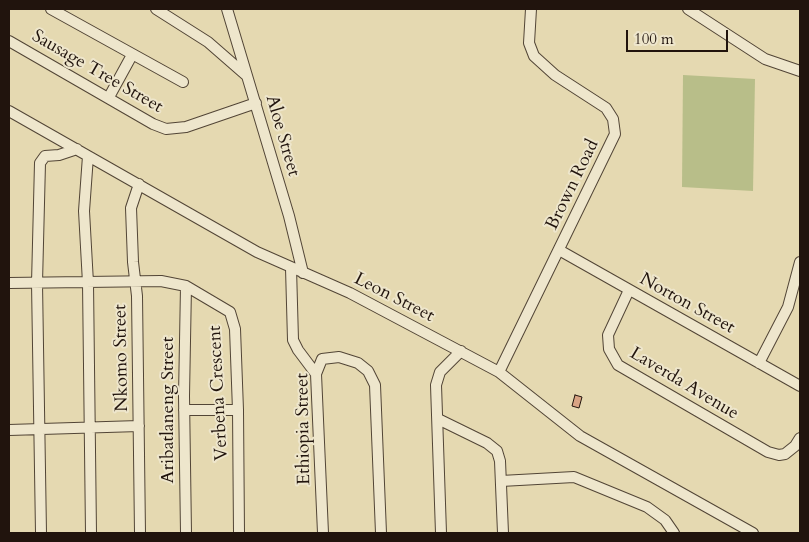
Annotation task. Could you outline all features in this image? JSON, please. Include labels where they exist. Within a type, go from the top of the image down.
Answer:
[{"type":"street","points":[[51,9],[182,82]]},
{"type":"street","points":[[156,9],[208,42],[249,77]]},
{"type":"street","name":"Aloe Street","points":[[227,9],[249,77],[303,273]]},
{"type":"street","name":"Brown Road","points":[[499,372],[612,143],[615,129],[613,120],[606,108],[555,75],[534,56],[529,43],[531,9]]},
{"type":"street","points":[[688,9],[765,59],[800,71]]},
{"type":"street","name":"Sausage Tree Street","points":[[9,41],[166,129],[186,127],[256,103]]},
{"type":"street","points":[[109,97],[132,55]]},
{"type":"street","name":"Leon Street","points":[[9,111],[257,252],[350,293],[499,372],[580,436],[753,533]]},
{"type":"street","points":[[41,533],[37,283],[40,159],[45,156],[60,155],[77,149]]},
{"type":"street","points":[[88,156],[84,211],[88,283],[91,533]]},
{"type":"street","name":"Nkomo Street","points":[[139,184],[131,208],[135,280],[140,533]]},
{"type":"street","name":"Norton Street","points":[[560,250],[800,386]]},
{"type":"street","points":[[759,363],[788,307],[800,262]]},
{"type":"street","points":[[291,268],[293,340],[316,374]]},
{"type":"street","name":"Verbena Crescent","points":[[9,283],[88,283],[161,280],[186,286],[216,302],[232,316],[235,329],[238,410],[239,533]]},
{"type":"street","name":"Aribatlaneng Street","points":[[186,286],[184,410],[186,533]]},
{"type":"street","name":"Laverda Avenue","points":[[629,290],[608,335],[609,349],[618,365],[768,452],[779,455],[785,454],[795,446],[800,438]]},
{"type":"street","points":[[441,533],[436,385],[438,377],[461,351]]},
{"type":"street","name":"Ethiopia Street","points":[[323,533],[316,374],[322,359],[339,357],[358,363],[374,378],[381,533]]},
{"type":"street","points":[[184,410],[238,410]]},
{"type":"street","points":[[438,419],[495,448],[499,455],[503,533]]},
{"type":"street","points":[[9,430],[139,426]]},
{"type":"street","points":[[500,481],[574,477],[647,507],[665,520],[674,533]]},
{"type":"green space","points":[[683,75],[755,79],[753,191],[682,187]]},
{"type":"building","points":[[575,395],[582,397],[579,408],[572,406]]}]
